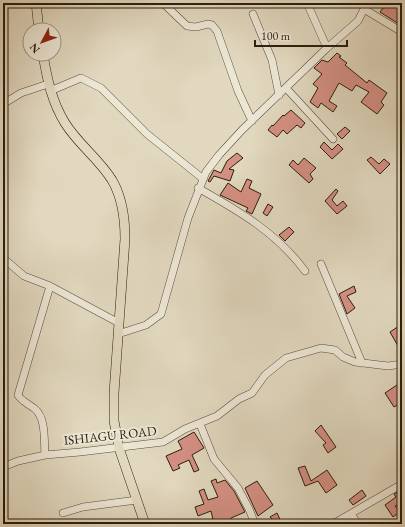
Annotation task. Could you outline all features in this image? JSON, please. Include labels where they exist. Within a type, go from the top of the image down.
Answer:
[{"type":"main road","points":[[36,3],[38,22]]},
{"type":"main road","points":[[44,62],[49,87],[65,123],[116,188],[125,221],[114,408],[119,448],[145,524]]},
{"type":"street","points":[[3,4],[7,3]]},
{"type":"street","points":[[163,3],[187,26],[196,27],[208,24],[212,25],[217,31],[233,78],[252,121]]},
{"type":"street","points":[[307,3],[326,48]]},
{"type":"street","points":[[118,334],[146,325],[161,314],[198,188],[202,178],[219,155],[326,48],[358,20],[365,6],[402,32]]},
{"type":"street","points":[[253,14],[272,60],[279,95]]},
{"type":"street","points":[[3,104],[21,93],[81,78],[101,88],[147,134],[202,178]]},
{"type":"street","points":[[286,88],[333,139]]},
{"type":"street","points":[[198,188],[271,234],[287,249],[305,271]]},
{"type":"street","points":[[3,258],[24,276],[50,286],[119,323]]},
{"type":"street","points":[[321,264],[362,363]]},
{"type":"street","points":[[45,454],[43,427],[37,410],[21,399],[18,395],[50,286]]},
{"type":"street","name":"ISHIAGU ROAD","points":[[3,467],[45,454],[119,448],[163,442],[186,429],[217,416],[239,399],[252,393],[265,375],[286,358],[321,348],[335,350],[349,361],[388,366],[402,363]]},
{"type":"street","points":[[200,424],[214,460],[238,488],[255,524]]},
{"type":"street","points":[[333,524],[402,484]]},
{"type":"street","points":[[63,513],[83,508],[137,500]]},
{"type":"street","points":[[352,514],[358,524]]},
{"type":"building","points":[[387,3],[402,3],[402,26],[380,12]]},
{"type":"building","points":[[337,53],[341,56],[339,57],[347,63],[345,65],[367,83],[369,80],[387,93],[381,102],[384,105],[377,114],[361,102],[369,92],[356,85],[352,91],[339,83],[329,101],[337,106],[333,112],[321,103],[318,108],[310,102],[318,88],[313,84],[322,74],[314,68],[322,60],[328,62]]},
{"type":"building","points":[[291,110],[305,123],[301,128],[297,125],[287,134],[283,130],[277,137],[268,130],[283,115],[284,116]]},
{"type":"building","points":[[345,127],[350,131],[342,139],[337,134]]},
{"type":"building","points":[[324,142],[332,150],[338,144],[343,149],[332,159],[320,147]]},
{"type":"building","points":[[237,153],[243,158],[229,169],[234,170],[230,181],[214,176],[210,182],[208,181],[214,170],[221,173],[227,161]]},
{"type":"building","points":[[371,157],[379,164],[384,159],[390,164],[380,174],[367,160]]},
{"type":"building","points":[[304,158],[316,168],[310,174],[313,179],[309,183],[289,165],[293,160],[298,165]]},
{"type":"building","points":[[247,179],[252,181],[249,188],[261,194],[252,214],[246,211],[248,208],[220,195],[228,183],[241,192]]},
{"type":"building","points":[[336,189],[338,191],[332,200],[337,206],[343,201],[347,206],[337,214],[325,201]]},
{"type":"building","points":[[268,204],[273,207],[267,216],[263,213]]},
{"type":"building","points":[[289,227],[294,232],[285,241],[279,235]]},
{"type":"building","points":[[354,286],[356,292],[347,296],[355,308],[347,314],[339,294]]},
{"type":"building","points":[[402,324],[402,335],[398,337],[402,343],[402,353],[390,332]]},
{"type":"building","points":[[400,383],[402,386],[402,402],[394,407],[385,393]]},
{"type":"building","points":[[321,425],[336,447],[328,453],[323,445],[326,443],[315,431]]},
{"type":"building","points":[[194,432],[204,448],[192,455],[199,470],[194,472],[189,460],[178,465],[180,468],[173,471],[166,456],[182,449],[178,441]]},
{"type":"building","points":[[305,466],[311,481],[327,470],[337,485],[326,493],[318,481],[305,486],[298,468]]},
{"type":"building","points":[[216,479],[217,483],[225,480],[234,491],[245,512],[231,518],[231,520],[214,524],[211,511],[198,516],[195,507],[204,504],[199,491],[204,489],[208,500],[218,497],[211,481]]},
{"type":"building","points":[[257,481],[273,505],[258,516],[245,488]]},
{"type":"building","points":[[362,490],[366,496],[353,505],[349,500]]},
{"type":"building","points":[[402,490],[402,504],[395,506],[400,512],[393,517],[385,505],[396,497],[394,494]]},
{"type":"building","points":[[277,513],[282,524],[262,524],[272,519],[270,517]]}]
